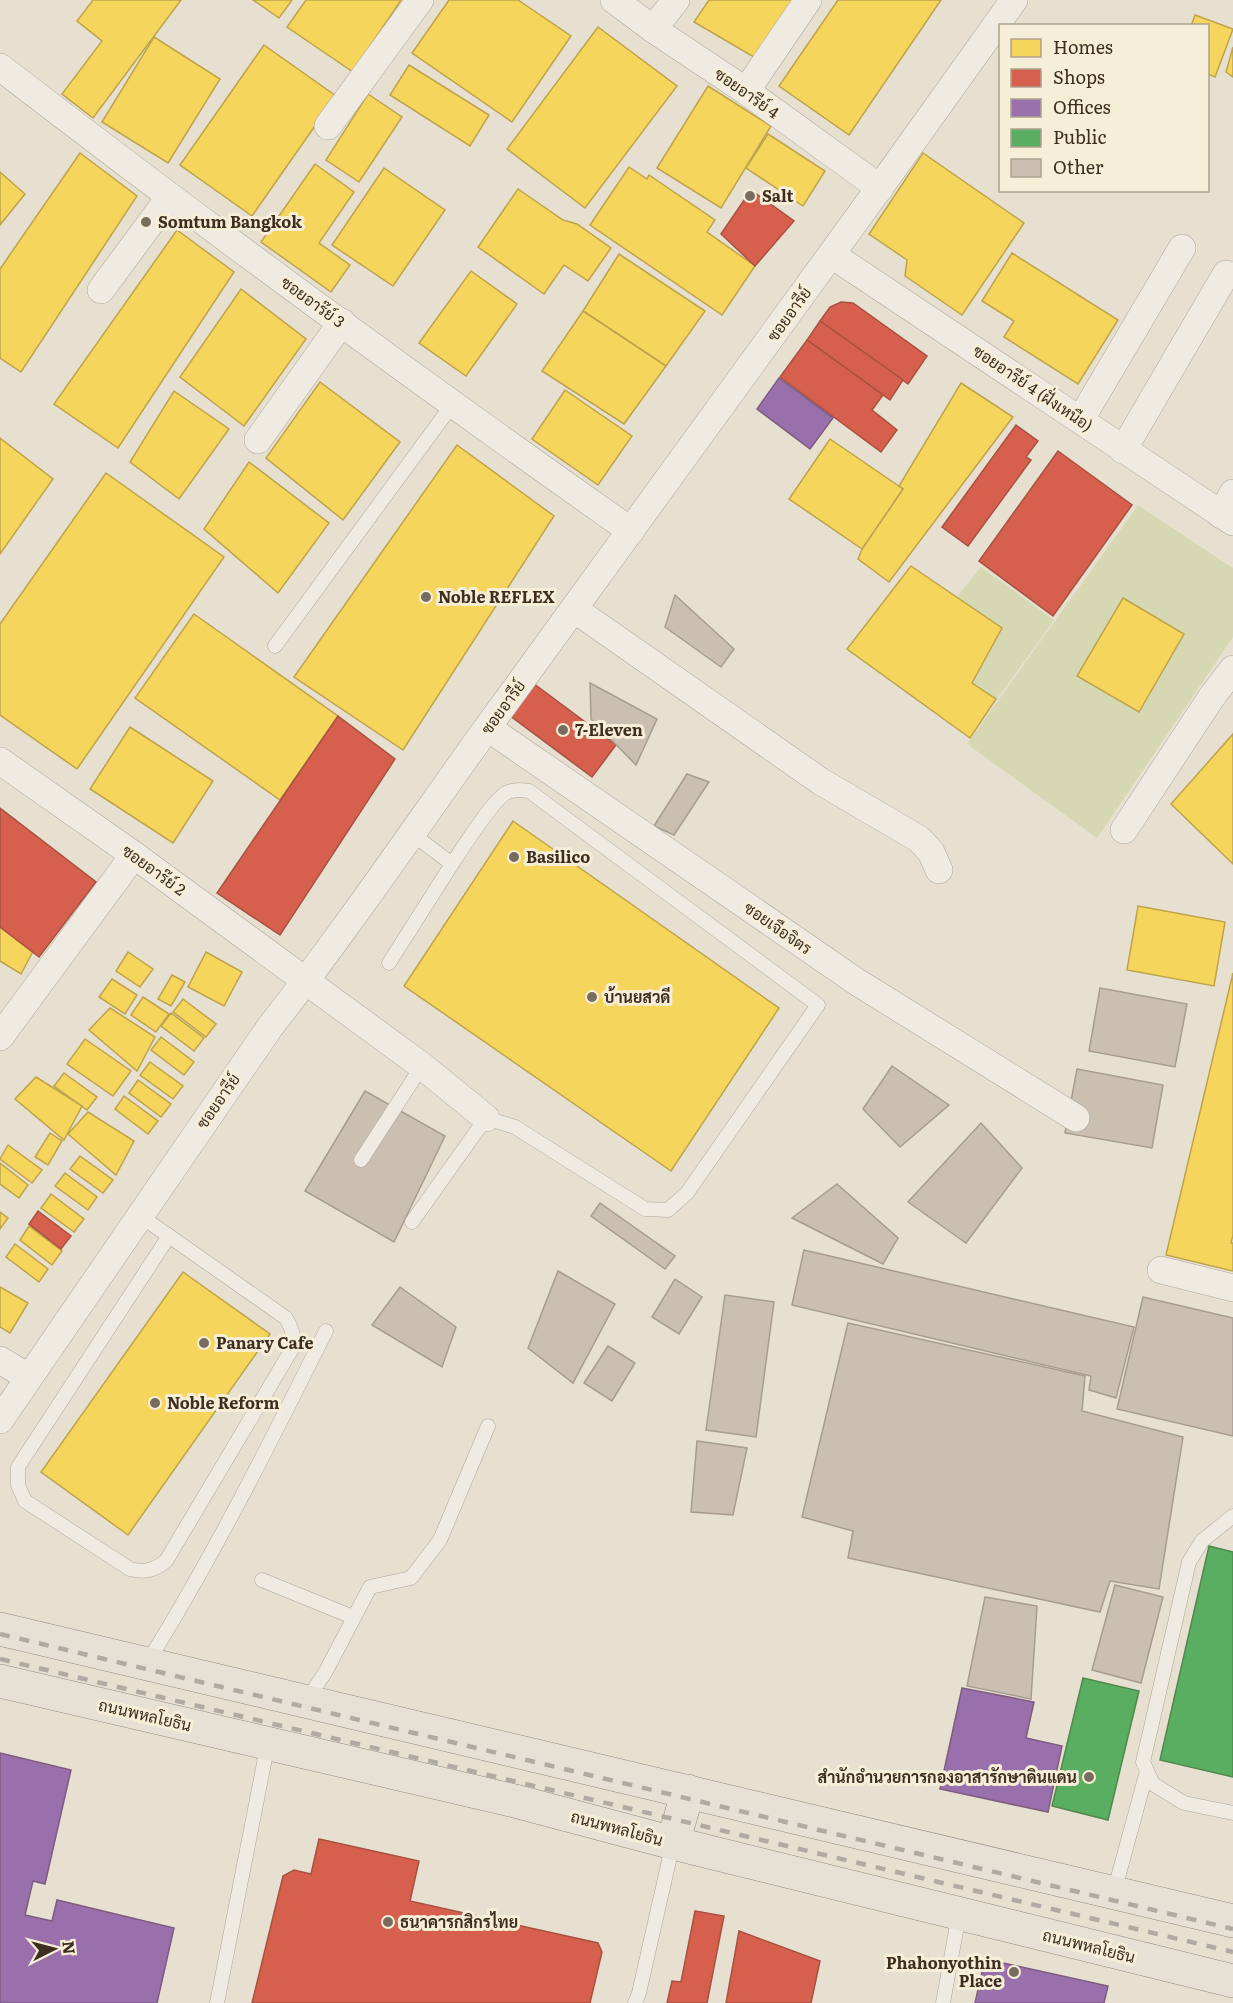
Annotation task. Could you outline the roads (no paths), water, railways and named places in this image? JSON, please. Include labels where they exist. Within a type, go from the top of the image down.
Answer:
[{"type":"main road","points":[[0,1629],[1233,1921]]},
{"type":"main road","name":"ถนนพหลโยธิน","points":[[0,1681],[515,1801],[673,1843],[1233,1981]]},
{"type":"main road","points":[[673,1843],[688,1791]]},
{"type":"street","points":[[328,126],[420,0]]},
{"type":"street","name":"ซอยอารีย์ 4","points":[[614,0],[746,91],[880,188]]},
{"type":"street","points":[[653,29],[676,0]]},
{"type":"street","points":[[746,91],[808,0]]},
{"type":"street","name":"ซอยอารีย์","points":[[0,1420],[270,1027],[305,982],[832,255],[1014,0]]},
{"type":"street","name":"ซอยอาร๊ย์ 3","points":[[0,67],[169,198],[342,322],[452,405],[631,531]]},
{"type":"street","points":[[101,290],[169,198]]},
{"type":"street","points":[[1081,419],[1182,248]]},
{"type":"street","name":"ซอยอารีย์ 4 (ฝั่งเหนือ)","points":[[832,255],[1081,419],[1123,450],[1229,510]]},
{"type":"street","points":[[1123,450],[1226,274]]},
{"type":"street","points":[[258,440],[342,322]]},
{"type":"street","points":[[574,609],[820,781],[919,838],[931,852],[939,870]]},
{"type":"street","points":[[1125,830],[1210,698],[1233,669]]},
{"type":"street","name":"ซอยเจือจิตร","points":[[488,728],[857,982],[1076,1118]]},
{"type":"street","name":"ซอยอาร๊ย์ 2","points":[[0,761],[134,855],[422,1066],[486,1118]]},
{"type":"street","points":[[0,1037],[134,855]]},
{"type":"street","points":[[1161,1270],[1233,1288]]},
{"type":"street","points":[[0,1360],[28,1377]]},
{"type":"lane","points":[[274,646],[452,405]]},
{"type":"lane","points":[[389,963],[452,864],[504,794],[516,790],[529,791],[818,1005],[687,1193],[668,1210],[645,1209],[515,1127],[486,1118],[412,1222]]},
{"type":"lane","points":[[411,833],[452,864]]},
{"type":"lane","points":[[361,1160],[422,1066]]},
{"type":"lane","points":[[139,1215],[169,1236],[286,1318],[293,1333],[294,1342],[292,1349],[166,1561],[148,1571],[139,1571],[130,1569],[25,1501],[18,1485],[18,1467],[169,1236]]},
{"type":"lane","points":[[147,1663],[167,1631],[264,1454],[326,1331]]},
{"type":"lane","points":[[307,1700],[326,1671],[370,1587],[411,1578],[440,1540],[488,1426]]},
{"type":"lane","points":[[1233,1516],[1202,1541],[1189,1562],[1143,1762],[1153,1784],[1184,1803],[1233,1813]]},
{"type":"lane","points":[[262,1580],[353,1617]]},
{"type":"lane","points":[[217,2003],[268,1743]]},
{"type":"lane","points":[[1114,1892],[1147,1771]]},
{"type":"lane","points":[[635,2003],[673,1843]]},
{"type":"lane","points":[[943,2003],[959,1912]]},
{"type":"railway","points":[[0,1634],[1233,1929]]},
{"type":"railway","points":[[0,1659],[1233,1952]]},
{"type":"place","name":"Salt","points":[[750,196]]},
{"type":"place","name":"Somtum Bangkok","points":[[146,222]]},
{"type":"place","name":"Noble REFLEX","points":[[426,597]]},
{"type":"place","name":"7-Eleven","points":[[563,730]]},
{"type":"place","name":"Basilico","points":[[514,857]]},
{"type":"place","name":"บ้านยสวดี","points":[[592,997]]},
{"type":"place","name":"Panary Cafe","points":[[204,1343]]},
{"type":"place","name":"Noble Reform","points":[[155,1403]]},
{"type":"place","name":"สำนักอำนวยการกองอาสารักษาดินแดน","points":[[1089,1777]]},
{"type":"place","name":"ธนาคารกสิกรไทย","points":[[388,1922]]},
{"type":"place","name":"Phahonyothin Place","points":[[1014,1972]]}]
